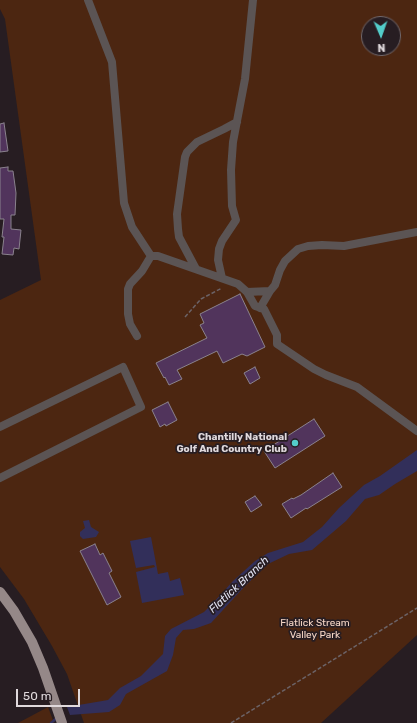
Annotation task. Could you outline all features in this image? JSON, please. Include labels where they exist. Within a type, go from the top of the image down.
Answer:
[{"type":"main road","points":[[0,592],[14,611],[32,642],[44,668],[62,723]]},
{"type":"lane","points":[[88,0],[112,62],[124,204],[132,227],[151,256]]},
{"type":"lane","points":[[222,278],[218,260],[219,249],[222,241],[236,220],[232,206],[231,170],[233,142],[242,103],[253,0]]},
{"type":"lane","points":[[196,269],[179,237],[178,229],[177,214],[185,157],[187,152],[197,142],[224,130],[237,122]]},
{"type":"lane","points":[[260,308],[275,285],[285,261],[298,249],[322,244],[344,246],[417,232]]},
{"type":"lane","points":[[151,256],[158,256],[238,284],[247,292],[255,306],[264,309],[277,335],[277,344],[281,348],[326,375],[357,386],[417,431]]},
{"type":"lane","points":[[137,336],[130,324],[128,314],[128,289],[130,284],[142,271],[151,256]]},
{"type":"lane","points":[[247,292],[270,291]]},
{"type":"lane","points":[[0,427],[123,367],[141,407],[0,478]]},
{"type":"path","points":[[185,318],[202,299],[233,282]]},
{"type":"path","points":[[231,723],[417,608]]},
{"type":"green space","name":"Chantilly National Golf And Country Club","points":[[0,0],[417,0],[417,635],[321,723],[84,723],[67,674],[52,646],[24,599],[0,567],[0,300],[41,280],[5,19],[0,9]]},
{"type":"green space","points":[[48,707],[54,723],[18,723]]},
{"type":"water","name":"Flatlick Branch","points":[[417,450],[417,471],[379,495],[365,499],[346,521],[312,550],[289,554],[268,564],[245,586],[211,623],[194,629],[183,630],[176,638],[173,655],[167,671],[126,694],[120,705],[109,712],[70,715],[67,707],[108,700],[120,688],[141,676],[163,654],[165,636],[171,629],[204,612],[233,581],[255,561],[268,553],[303,542],[322,527],[339,508],[364,485],[380,476]]},
{"type":"water","points":[[89,520],[91,527],[99,532],[96,537],[83,539],[80,536],[80,532],[85,528],[83,521]]},
{"type":"water","points":[[151,537],[158,574],[168,572],[170,581],[180,578],[184,595],[142,603],[136,572],[155,567],[154,565],[136,568],[130,541]]},
{"type":"building","points":[[4,123],[8,151],[0,152],[0,124]]},
{"type":"building","points":[[8,167],[8,171],[13,171],[16,193],[15,215],[11,215],[11,229],[21,230],[19,249],[14,248],[13,255],[2,254],[4,219],[0,219],[0,168]]},
{"type":"building","points":[[240,294],[265,347],[247,356],[242,354],[223,363],[217,351],[177,370],[182,379],[169,385],[156,363],[207,338],[200,325],[204,323],[200,314]]},
{"type":"building","points":[[255,367],[260,378],[250,384],[244,373]]},
{"type":"building","points":[[168,402],[177,420],[166,426],[165,424],[160,427],[152,410]]},
{"type":"building","name":"Chantilly National Golf And Country Club","points":[[314,419],[325,436],[275,468],[264,451]]},
{"type":"building","points":[[333,473],[342,487],[291,518],[282,504],[301,495]]},
{"type":"building","points":[[255,496],[262,505],[251,512],[245,502]]},
{"type":"building","points":[[95,544],[100,555],[103,553],[112,571],[109,573],[121,597],[107,605],[80,551]]},
{"type":"waterway","name":"Flatlick Branch","points":[[51,723],[58,717]]},
{"type":"place","name":"Chantilly National Golf And Country Club","points":[[295,443]]},
{"type":"park label","name":"Flatlick Stream Valley Park","points":[[315,628]]}]
